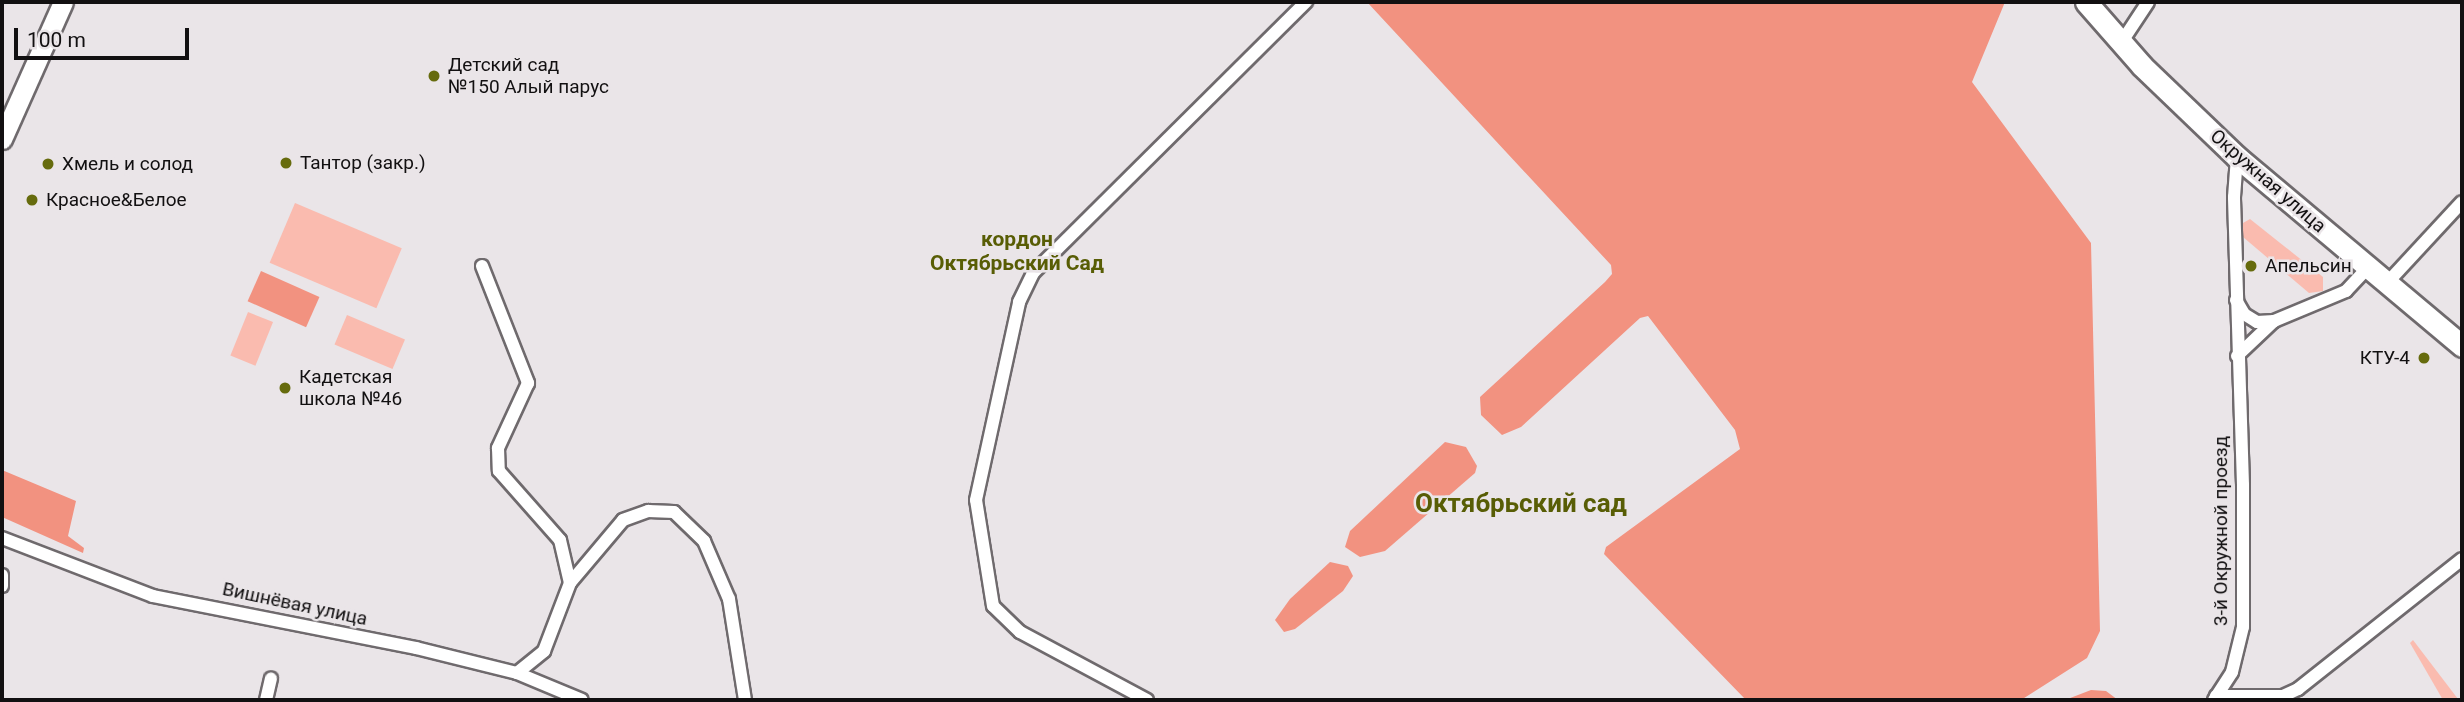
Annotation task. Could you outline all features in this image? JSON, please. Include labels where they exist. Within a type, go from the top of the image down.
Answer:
[{"type":"main road","points":[[2,139],[63,2]]},
{"type":"main road","name":"Окружная улица","points":[[2086,2],[2121,43],[2237,157],[2462,346]]},
{"type":"street","points":[[1147,700],[1020,632],[993,606],[976,500],[1019,302],[1033,273],[1306,2]]},
{"type":"street","points":[[2121,43],[2148,2]]},
{"type":"street","name":"3-й Окружной проезд","points":[[2215,698],[2232,672],[2242,627],[2243,485],[2236,300],[2237,157]]},
{"type":"street","points":[[2388,283],[2462,202]]},
{"type":"street","points":[[482,266],[528,383],[498,448],[499,471],[560,540],[570,583]]},
{"type":"street","points":[[2237,356],[2274,321],[2346,291],[2368,267]]},
{"type":"street","points":[[2236,300],[2244,314],[2257,321],[2274,321]]},
{"type":"street","points":[[517,673],[544,651],[570,583],[623,520],[648,511],[674,512],[686,520],[704,541],[729,599],[745,700]]},
{"type":"street","name":"Вишнёвая улица","points":[[2,538],[153,596],[416,648],[517,673],[582,700]]},
{"type":"street","points":[[2215,698],[2283,696],[2298,689],[2462,559]]},
{"type":"street","points":[[2,575],[2,586]]},
{"type":"street","points":[[271,679],[271,698]]},
{"type":"shaded area","points":[[1367,2],[2005,2],[1972,82],[2091,243],[2100,631],[2087,658],[2021,700],[1746,700],[1604,554],[1606,547],[1740,449],[1735,430],[1648,316],[1640,318],[1521,427],[1502,435],[1481,415],[1480,397],[1605,282],[1612,274],[1611,265]]},
{"type":"shaded area","points":[[295,203],[402,248],[376,308],[270,263]]},
{"type":"shaded area","points":[[2250,219],[2323,277],[2323,291],[2309,293],[2243,237],[2243,223]]},
{"type":"shaded area","points":[[261,271],[319,297],[306,327],[248,301]]},
{"type":"shaded area","points":[[248,312],[273,322],[255,366],[230,356]]},
{"type":"shaded area","points":[[347,315],[405,340],[392,369],[334,344]]},
{"type":"shaded area","points":[[1445,442],[1466,447],[1477,466],[1475,473],[1385,551],[1360,557],[1345,547],[1350,531]]},
{"type":"shaded area","points":[[2,470],[76,501],[68,536],[84,548],[83,553],[2,517]]},
{"type":"shaded area","points":[[1330,562],[1348,566],[1353,576],[1343,591],[1295,629],[1284,632],[1275,620],[1290,599]]},
{"type":"shaded area","points":[[2413,640],[2458,699],[2443,700],[2410,643]]},
{"type":"shaded area","points":[[2091,690],[2106,691],[2118,700],[2065,700]]},
{"type":"place","name":"Детский сад №150 Алый парус","points":[[434,76]]},
{"type":"place","name":"Тантор (закр.)","points":[[286,163]]},
{"type":"place","name":"Хмель и солод","points":[[48,164]]},
{"type":"place","name":"Красное&Белое","points":[[32,200]]},
{"type":"place","name":"Апельсин","points":[[2251,266]]},
{"type":"place","name":"КТУ-4","points":[[2424,358]]},
{"type":"place","name":"Кадетская школа №46","points":[[285,388]]},
{"type":"district","name":"кордон Октябрьский Сад","points":[[1017,251]]},
{"type":"district","name":"Октябрьский сад","points":[[1521,504]]}]
